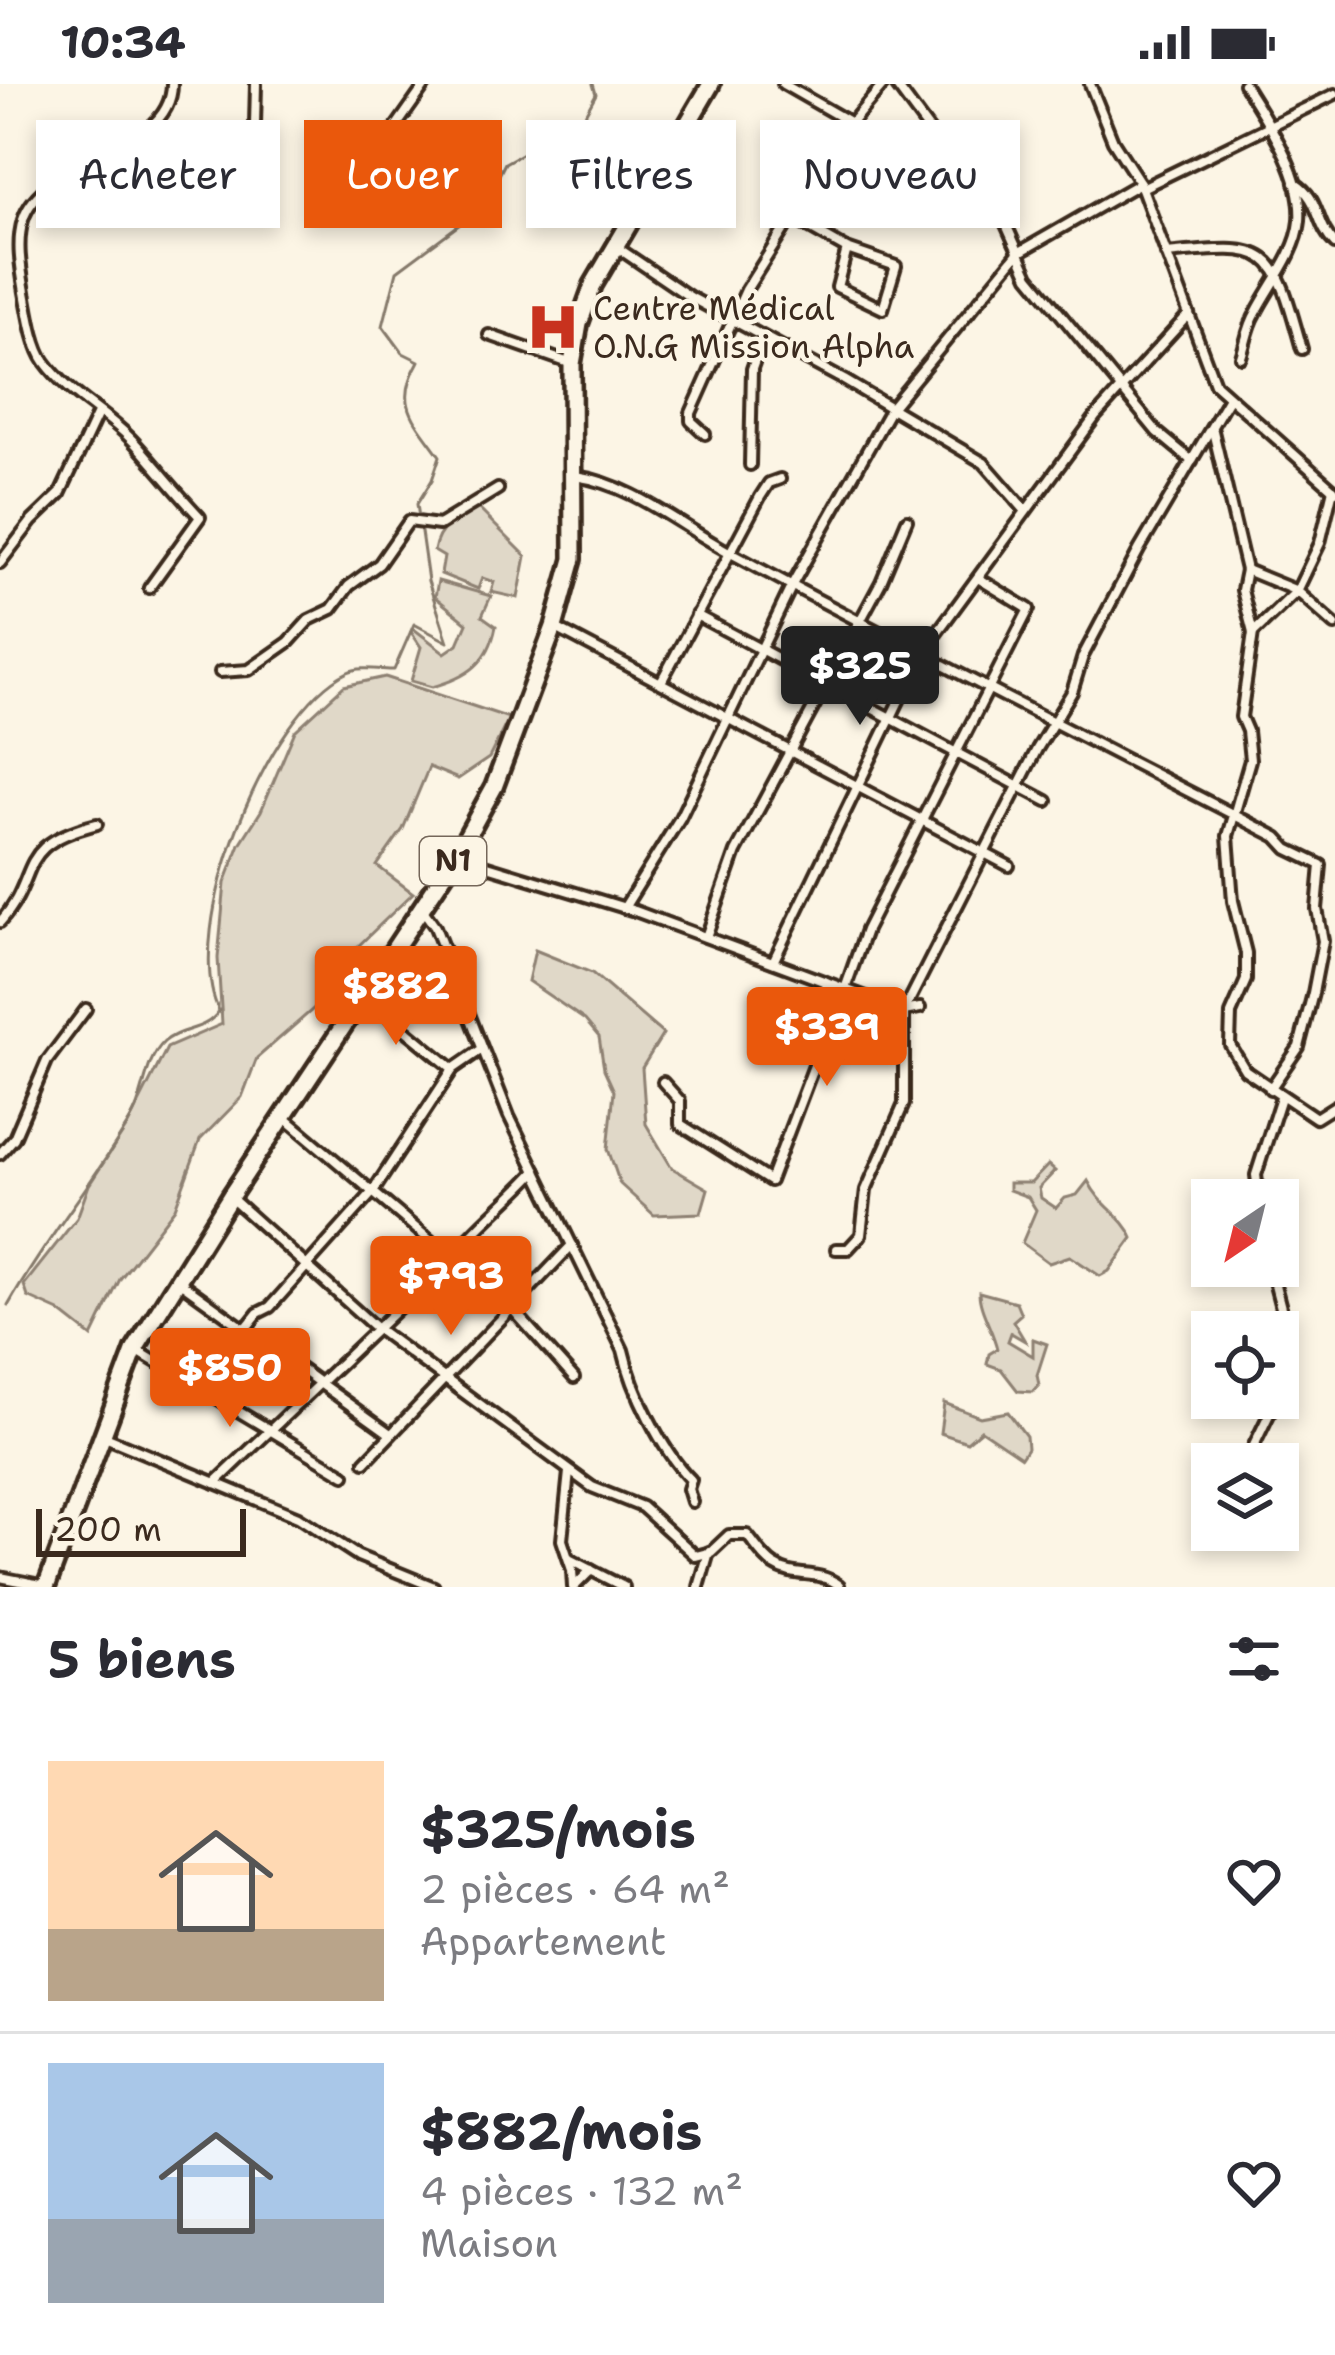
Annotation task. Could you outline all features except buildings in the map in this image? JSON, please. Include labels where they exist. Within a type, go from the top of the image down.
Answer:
[{"type":"highway","name":"N1","points":[[47,1587],[135,1349],[457,856],[494,787],[554,627],[573,559],[572,364],[593,284],[711,84]]},
{"type":"street","points":[[149,587],[200,517],[133,441],[42,358],[23,280],[20,241],[24,217],[33,201],[58,180],[146,130],[172,98],[172,84]]},
{"type":"street","points":[[255,120],[256,84]]},
{"type":"street","points":[[401,120],[426,84]]},
{"type":"street","points":[[783,84],[846,120]]},
{"type":"street","points":[[854,120],[884,84]]},
{"type":"street","points":[[895,84],[932,134],[980,185],[1004,220],[1029,276],[1157,432],[1192,461]]},
{"type":"street","points":[[1090,84],[1113,141],[1141,186],[1215,384],[1334,490],[1320,543],[1297,591],[1253,632]]},
{"type":"street","points":[[1241,357],[1253,317],[1279,275],[1300,221],[1294,182],[1269,125],[1244,84]]},
{"type":"street","points":[[624,908],[680,818],[793,583],[891,408],[1018,253],[1141,186],[1335,94]]},
{"type":"street","points":[[1294,182],[1318,205],[1323,232],[1335,244]]},
{"type":"street","points":[[705,434],[691,421],[691,412],[730,320],[786,228]]},
{"type":"street","points":[[810,228],[847,249],[896,266],[883,309],[837,287],[847,249]]},
{"type":"street","points":[[614,246],[730,320],[984,464],[1025,510]]},
{"type":"street","points":[[1166,254],[1240,247],[1265,258],[1279,275],[1302,349]]},
{"type":"street","points":[[773,962],[922,653],[1120,386],[1173,336],[1189,314]]},
{"type":"street","points":[[489,335],[572,364]]},
{"type":"street","points":[[750,464],[752,369],[763,338]]},
{"type":"street","points":[[836,1250],[848,1249],[861,1235],[866,1190],[904,1104],[904,1011],[1139,550],[1228,399]]},
{"type":"street","points":[[0,563],[60,494],[98,413]]},
{"type":"street","points":[[1213,430],[1246,570],[1242,590],[1253,632],[1240,717],[1247,731],[1250,760],[1228,836],[1233,901],[1246,966],[1246,980],[1232,1014],[1230,1045],[1245,1070],[1316,1118],[1335,1106]]},
{"type":"street","points":[[575,476],[629,492],[730,553],[1231,813],[1321,865],[1317,909],[1323,941],[1313,993],[1298,1046],[1270,1089]]},
{"type":"street","points":[[661,682],[765,488],[780,479]]},
{"type":"street","points":[[220,672],[249,670],[289,642],[309,620],[325,614],[357,579],[375,569],[412,520],[439,525],[498,489]]},
{"type":"street","points":[[706,937],[736,852],[860,620],[907,520]]},
{"type":"street","points":[[1246,570],[1297,591],[1335,625]]},
{"type":"street","points":[[845,989],[866,930],[1029,609],[978,578]]},
{"type":"street","points":[[696,615],[1047,801]]},
{"type":"street","points":[[554,627],[1009,866]]},
{"type":"street","points":[[0,922],[30,860],[72,830],[97,824]]},
{"type":"street","points":[[457,856],[624,908],[904,1011],[920,1008]]},
{"type":"street","points":[[422,908],[435,927],[536,1171],[623,1350],[626,1372],[667,1455],[691,1480],[692,1502]]},
{"type":"street","points":[[663,1082],[680,1101],[680,1124],[770,1181],[818,1055],[826,982]]},
{"type":"street","points":[[363,995],[453,1069]]},
{"type":"street","points":[[0,1154],[14,1138],[47,1061],[86,1009]]},
{"type":"street","points":[[200,1386],[372,1192],[453,1069],[482,1049]]},
{"type":"street","points":[[1256,1179],[1281,1097]]},
{"type":"street","points":[[283,1116],[512,1310],[574,1378]]},
{"type":"street","points":[[215,1483],[451,1258],[472,1231],[495,1216],[536,1171]]},
{"type":"street","points":[[230,1197],[376,1328],[592,1487],[642,1508],[707,1571]]},
{"type":"street","points":[[365,1462],[572,1245]]},
{"type":"street","points":[[178,1280],[389,1432]]},
{"type":"street","points":[[135,1349],[345,1474]]},
{"type":"street","points":[[100,1435],[298,1517],[358,1556],[434,1587]]},
{"type":"street","points":[[569,1470],[562,1540],[573,1587]]},
{"type":"street","points":[[696,1556],[710,1552],[729,1535],[747,1535],[777,1567],[801,1574],[823,1573],[839,1585]]},
{"type":"street","points":[[699,1587],[710,1552]]},
{"type":"street","points":[[568,1558],[624,1587]]},
{"type":"street","points":[[573,1587],[591,1570]]},
{"type":"street","points":[[0,1577],[47,1587]]},
{"type":"shaded area","points":[[478,508],[526,556],[518,598],[491,592],[494,582],[482,578],[478,589],[441,574],[444,557],[434,551],[439,536],[456,518]]},
{"type":"shaded area","points":[[438,581],[491,596],[482,616],[496,626],[488,650],[475,667],[432,687],[411,681],[421,647],[411,632],[414,629],[445,653],[458,644],[467,623],[435,597]]},
{"type":"shaded area","points":[[385,677],[509,718],[489,758],[458,779],[429,767],[403,829],[377,866],[413,893],[350,954],[320,1003],[257,1058],[242,1097],[200,1140],[175,1208],[120,1279],[92,1337],[59,1311],[28,1297],[24,1285],[77,1218],[89,1185],[127,1127],[167,1048],[222,1024],[218,958],[225,883],[295,731],[344,686]]},
{"type":"shaded area","points":[[535,950],[592,973],[663,1034],[642,1068],[646,1124],[672,1168],[708,1189],[701,1213],[654,1215],[620,1184],[608,1149],[614,1091],[604,1069],[599,1037],[585,1020],[528,981]]},
{"type":"shaded area","points":[[1048,1165],[1055,1171],[1039,1188],[1041,1198],[1056,1208],[1065,1198],[1077,1195],[1088,1181],[1133,1238],[1100,1276],[1070,1256],[1049,1263],[1022,1243],[1036,1210],[1028,1197],[1009,1190],[1009,1183],[1031,1183]]},
{"type":"shaded area","points":[[979,1292],[1016,1302],[1021,1314],[1013,1321],[1025,1341],[1011,1333],[1008,1341],[1033,1356],[1033,1339],[1047,1344],[1037,1375],[1039,1385],[1033,1392],[1018,1391],[1001,1369],[987,1364],[989,1354],[997,1349]]},
{"type":"shaded area","points":[[944,1403],[980,1417],[1008,1412],[1026,1436],[1027,1448],[1021,1457],[981,1430],[967,1442],[940,1433]]},
{"type":"waterway","points":[[8,1306],[131,1119],[157,1050],[170,1037],[207,1023],[219,1011],[210,975],[211,930],[221,879],[238,826],[288,730],[317,694],[348,672],[394,670],[414,624],[448,642],[428,581],[417,504],[440,456],[410,411],[408,389],[419,361],[403,353],[383,326],[397,271],[483,207],[505,163],[546,140],[573,168],[597,151],[580,123],[596,94],[593,84]]},
{"type":"place","name":"Centre Médical O.N.G Mission Alpha","points":[[553,327]]}]
